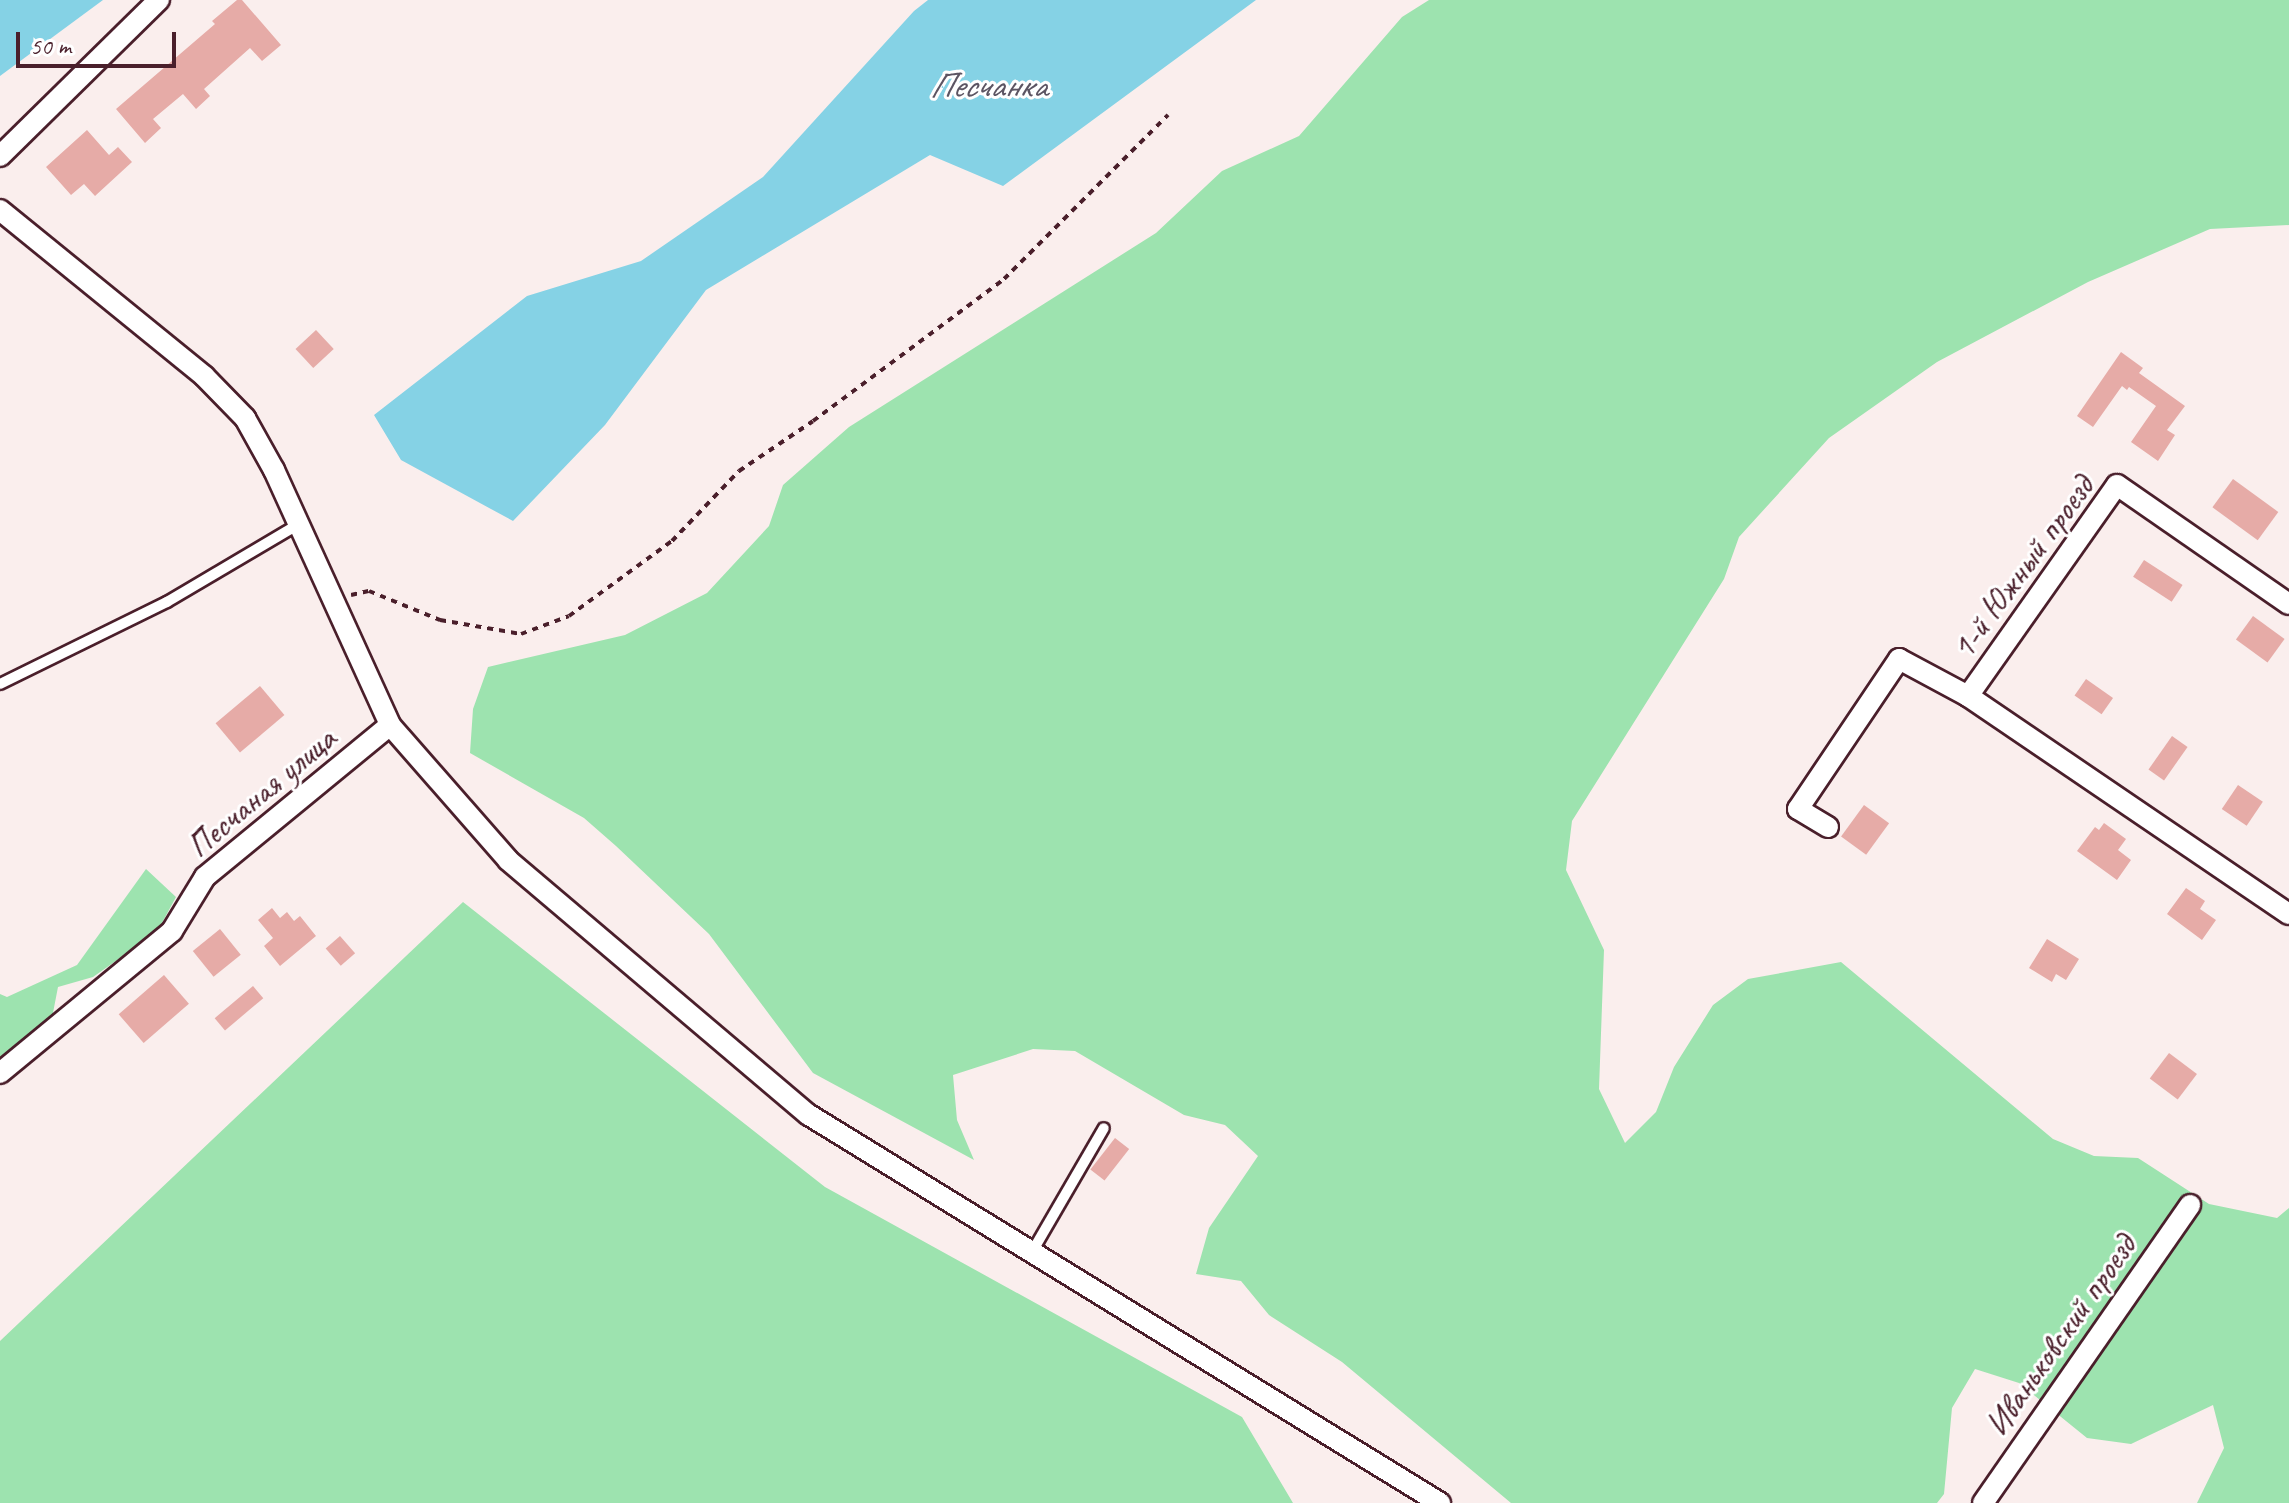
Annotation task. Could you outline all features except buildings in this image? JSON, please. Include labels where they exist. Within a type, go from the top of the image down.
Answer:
[{"type":"street","points":[[0,156],[159,0]]},
{"type":"street","points":[[0,210],[204,376],[245,418],[299,524],[390,725],[508,860],[809,1115],[1440,1503]]},
{"type":"street","name":"1-й Южный проезд","points":[[1968,696],[2117,485],[2289,604]]},
{"type":"street","name":"1-й Южный проезд","points":[[1828,827],[1798,809],[1899,659],[1968,696],[2289,914]]},
{"type":"street","name":"Песчаная улица","points":[[0,1073],[172,931],[205,877],[390,725]]},
{"type":"street","name":"Иваньковский проезд","points":[[1983,1503],[2190,1205]]},
{"type":"lane","points":[[0,684],[167,602],[299,524]]},
{"type":"lane","points":[[1032,1252],[1104,1128]]},
{"type":"path","points":[[333,600],[369,591],[440,620],[521,634],[569,616],[672,541],[739,471],[813,421],[1004,279],[1168,115]]},
{"type":"green space","points":[[1429,0],[2289,0],[2289,225],[2210,229],[2088,282],[1937,362],[1829,438],[1739,537],[1724,579],[1572,821],[1566,870],[1604,950],[1599,1089],[1625,1143],[1656,1112],[1674,1067],[1713,1005],[1748,979],[1841,962],[2053,1139],[2094,1156],[2138,1158],[2209,1204],[2277,1218],[2289,1208],[2289,1503],[2197,1503],[2224,1448],[2213,1405],[2131,1444],[2087,1438],[2019,1383],[1975,1369],[1952,1408],[1944,1494],[1937,1503],[1511,1503],[1342,1362],[1269,1315],[1241,1281],[1196,1274],[1209,1228],[1258,1156],[1225,1125],[1184,1115],[1075,1051],[1033,1049],[953,1075],[957,1120],[974,1160],[813,1073],[709,934],[616,846],[584,818],[470,753],[473,709],[488,667],[625,635],[707,593],[769,526],[783,485],[849,427],[1156,233],[1222,171],[1299,136],[1402,17]]},
{"type":"green space","points":[[146,869],[176,897],[157,932],[93,977],[58,987],[52,1018],[0,1059],[0,994],[7,997],[77,965]]},
{"type":"green space","points":[[463,902],[825,1187],[1242,1417],[1293,1503],[0,1503],[0,1341]]},
{"type":"water","points":[[0,0],[103,0],[0,76]]},
{"type":"water","name":"Песчанка","points":[[928,0],[1256,0],[1003,186],[930,155],[706,290],[605,425],[513,521],[401,460],[374,415],[527,296],[641,261],[763,177],[914,11]]}]
